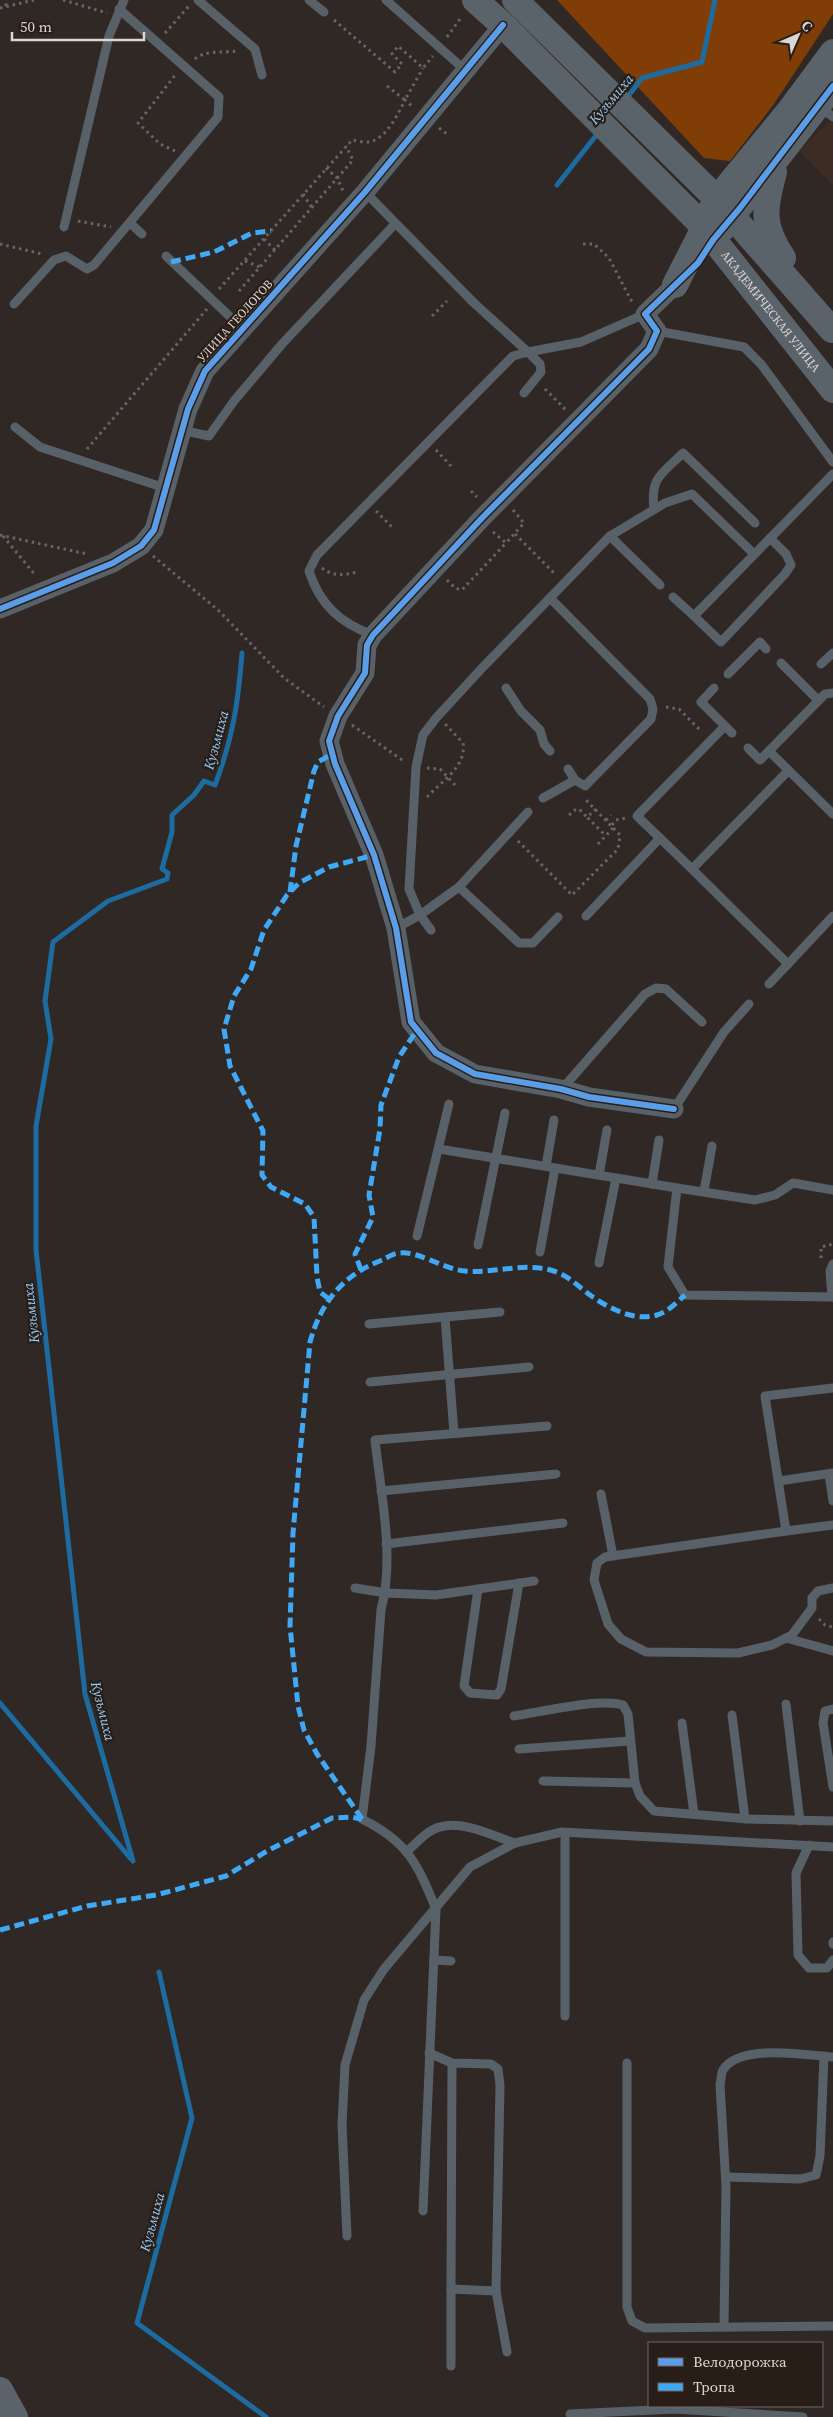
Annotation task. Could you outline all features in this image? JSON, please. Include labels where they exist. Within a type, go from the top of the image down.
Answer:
[{"type":"main road","name":"АКАДЕМИЧЕСКАЯ УЛИЦА","points":[[475,0],[503,25],[707,233],[833,390]]},
{"type":"main road","points":[[515,0],[725,208],[833,330]]},
{"type":"main road","points":[[675,285],[700,236],[707,233],[790,110],[833,52]]},
{"type":"main road","points":[[725,208],[777,159],[828,103]]},
{"type":"main road","points":[[777,159],[765,205],[766,221],[772,241],[833,330]]},
{"type":"main road","points":[[0,2390],[15,2417]]},
{"type":"street","name":"УЛИЦА ГЕОЛОГОВ","points":[[0,608],[113,563],[141,546],[154,530],[188,409],[205,371],[244,330],[365,192],[503,25]]},
{"type":"street","points":[[674,1109],[589,1098],[561,1089],[475,1074],[436,1053],[411,1022],[396,928],[374,855],[335,764],[328,741],[338,716],[365,673],[367,645],[372,634],[482,518],[649,349],[656,331],[638,308],[675,285]]},
{"type":"lane","points":[[65,223],[110,36],[124,0]]},
{"type":"lane","points":[[196,0],[255,49],[262,75]]},
{"type":"lane","points":[[309,0],[324,12]]},
{"type":"lane","points":[[386,0],[466,71]]},
{"type":"lane","points":[[14,304],[54,260],[66,256],[87,269],[94,265],[218,117],[219,97],[182,70],[156,42],[118,13]]},
{"type":"lane","points":[[365,192],[484,312],[540,364],[541,372],[524,393]]},
{"type":"lane","points":[[182,430],[209,436],[234,400],[282,344],[395,224]]},
{"type":"lane","points":[[127,226],[142,234]]},
{"type":"lane","points":[[166,256],[244,330]]},
{"type":"lane","points":[[372,634],[354,628],[325,605],[315,590],[309,571],[317,556],[513,356],[581,342],[638,308]]},
{"type":"lane","points":[[656,331],[744,347],[761,364],[833,462]]},
{"type":"lane","points":[[15,427],[40,447],[165,488]]},
{"type":"lane","points":[[654,509],[652,494],[654,482],[683,453],[755,523]]},
{"type":"lane","points":[[694,616],[833,474]]},
{"type":"lane","points":[[431,930],[420,915],[409,889],[414,810],[412,766],[423,736],[438,716],[610,536],[654,509],[692,494],[754,554]]},
{"type":"lane","points":[[610,536],[660,585]]},
{"type":"lane","points":[[673,597],[721,642],[785,574],[791,564],[786,554],[770,538]]},
{"type":"lane","points":[[550,598],[650,698],[653,709],[651,719],[590,783],[585,786],[575,780],[568,769]]},
{"type":"lane","points":[[728,674],[760,642],[766,649]]},
{"type":"lane","points":[[821,664],[833,652]]},
{"type":"lane","points":[[781,663],[818,700]]},
{"type":"lane","points":[[506,688],[521,711],[540,730],[544,744],[550,751]]},
{"type":"lane","points":[[714,688],[701,702],[732,733]]},
{"type":"lane","points":[[748,748],[760,760],[818,700],[825,694],[833,693]]},
{"type":"lane","points":[[725,726],[638,816],[788,964]]},
{"type":"lane","points":[[769,751],[833,814]]},
{"type":"lane","points":[[692,870],[788,771]]},
{"type":"lane","points":[[543,798],[575,780]]},
{"type":"lane","points":[[396,928],[420,915],[459,887],[528,812]]},
{"type":"lane","points":[[586,916],[660,838]]},
{"type":"lane","points":[[459,887],[518,943],[533,944],[558,917]]},
{"type":"lane","points":[[769,984],[833,916]]},
{"type":"lane","points":[[561,1089],[646,994],[656,988],[666,989],[702,1022]]},
{"type":"lane","points":[[674,1109],[724,1032],[750,1004]]},
{"type":"lane","points":[[417,1236],[449,1104]]},
{"type":"lane","points":[[478,1245],[505,1113]]},
{"type":"lane","points":[[540,1252],[554,1120]]},
{"type":"lane","points":[[599,1175],[607,1130]]},
{"type":"lane","points":[[652,1184],[659,1140]]},
{"type":"lane","points":[[704,1191],[712,1146]]},
{"type":"lane","points":[[439,1149],[755,1200],[775,1195],[793,1183],[833,1190]]},
{"type":"lane","points":[[599,1263],[616,1178]]},
{"type":"lane","points":[[677,1188],[668,1267],[685,1295],[833,1297],[830,1271],[833,1264]]},
{"type":"lane","points":[[369,1324],[500,1312]]},
{"type":"lane","points":[[445,1317],[454,1433]]},
{"type":"lane","points":[[370,1382],[529,1367]]},
{"type":"lane","points":[[786,1531],[765,1396],[833,1388]]},
{"type":"lane","points":[[422,2211],[436,1909],[418,1866],[382,1829],[362,1819],[371,1746],[381,1610],[386,1593],[386,1544],[375,1440],[546,1426]]},
{"type":"lane","points":[[381,1491],[556,1474]]},
{"type":"lane","points":[[779,1481],[831,1474],[833,1501]]},
{"type":"lane","points":[[601,1494],[613,1556]]},
{"type":"lane","points":[[386,1544],[563,1523]]},
{"type":"lane","points":[[833,1525],[605,1557],[597,1563],[594,1580],[608,1624],[621,1640],[646,1652],[738,1653],[772,1645],[792,1635],[812,1608],[812,1598],[818,1591],[833,1588]]},
{"type":"lane","points":[[356,1588],[386,1593],[436,1595],[534,1581]]},
{"type":"lane","points":[[478,1589],[464,1686],[470,1693],[497,1695],[501,1689],[519,1583]]},
{"type":"lane","points":[[786,1638],[833,1651]]},
{"type":"lane","points":[[514,1716],[614,1703],[623,1706],[628,1714],[635,1783],[640,1796],[654,1810],[744,1819],[833,1821]]},
{"type":"lane","points":[[786,1704],[800,1820]]},
{"type":"lane","points":[[833,1709],[825,1711],[823,1723],[833,1787]]},
{"type":"lane","points":[[732,1714],[744,1819]]},
{"type":"lane","points":[[682,1724],[694,1814]]},
{"type":"lane","points":[[519,1749],[630,1741]]},
{"type":"lane","points":[[543,1781],[635,1783]]},
{"type":"lane","points":[[406,1852],[426,1834],[440,1826],[458,1825],[515,1843]]},
{"type":"lane","points":[[565,1833],[565,2016]]},
{"type":"lane","points":[[346,2236],[342,2125],[345,2066],[364,2000],[384,1968],[470,1867],[515,1843],[565,1833],[833,1847]]},
{"type":"lane","points":[[809,1845],[796,1873],[798,1955],[809,1968],[827,1968],[833,1960]]},
{"type":"lane","points":[[434,1960],[451,1961]]},
{"type":"lane","points":[[430,2053],[452,2063],[491,2064],[498,2068],[500,2085],[496,2291],[507,2352]]},
{"type":"lane","points":[[724,2326],[726,2177],[720,2085],[722,2070],[734,2059],[758,2053],[828,2056],[820,2156],[816,2175],[800,2179],[726,2177]]},
{"type":"lane","points":[[451,2366],[452,2063]]},
{"type":"lane","points":[[627,2063],[627,2307],[632,2320],[645,2328],[833,2326]]},
{"type":"lane","points":[[451,2289],[496,2291]]},
{"type":"lane","points":[[570,2414],[676,2413],[803,2417]]},
{"type":"path","points":[[6,0],[6,6]]},
{"type":"path","points":[[0,8],[34,0]]},
{"type":"path","points":[[63,0],[118,13]]},
{"type":"path","points":[[156,42],[196,0]]},
{"type":"path","points":[[324,12],[395,72],[402,64],[392,54],[398,46],[419,64]]},
{"type":"path","points":[[186,156],[160,144],[138,123],[182,70],[199,56],[219,54]]},
{"type":"path","points":[[77,460],[214,301],[220,287],[346,146],[352,140],[368,142],[377,139],[392,123],[423,68]]},
{"type":"path","points":[[388,86],[405,100]]},
{"type":"path","points":[[239,291],[353,160],[346,146]]},
{"type":"path","points":[[326,168],[337,178],[345,196]]},
{"type":"path","points":[[303,194],[312,208]]},
{"type":"path","points":[[65,223],[127,226]]},
{"type":"path","points":[[264,239],[275,250]]},
{"type":"path","points":[[0,244],[33,253]]},
{"type":"path","points":[[583,244],[594,244],[609,258],[638,308]]},
{"type":"path","points":[[245,261],[260,267]]},
{"type":"path","points":[[432,316],[447,301]]},
{"type":"path","points":[[546,389],[578,421]]},
{"type":"path","points":[[428,442],[451,466]]},
{"type":"path","points":[[471,491],[477,497]]},
{"type":"path","points":[[368,503],[392,527]]},
{"type":"path","points":[[444,577],[455,588],[462,590],[515,534],[524,523],[522,519]]},
{"type":"path","points":[[515,534],[565,583]]},
{"type":"path","points":[[1,535],[105,558],[113,563]]},
{"type":"path","points":[[1,535],[48,589]]},
{"type":"path","points":[[502,541],[506,543]]},
{"type":"path","points":[[141,546],[218,610],[284,678],[412,766],[436,768],[456,786]]},
{"type":"path","points":[[314,562],[328,572],[341,575],[357,572]]},
{"type":"path","points":[[679,709],[710,741]]},
{"type":"path","points":[[414,810],[458,766],[464,750],[463,743],[438,716]]},
{"type":"path","points":[[508,832],[572,895],[618,849],[620,835],[582,796]]},
{"type":"path","points":[[569,815],[579,809],[606,836]]},
{"type":"path","points":[[587,817],[596,809]]},
{"type":"path","points":[[606,820],[611,814]]},
{"type":"path","points":[[598,844],[606,836],[616,820]]},
{"type":"path","points":[[822,1264],[821,1247],[833,1244]]},
{"type":"shaded area","points":[[557,0],[833,0],[833,14],[774,104],[730,161],[704,158]]},
{"type":"shaded area","points":[[833,118],[833,185],[799,151]]},
{"type":"waterway","name":"Кузьмиха","points":[[626,99],[642,78],[702,62],[715,0]]},
{"type":"waterway","name":"Кузьмиха","points":[[557,185],[598,133]]},
{"type":"waterway","name":"Кузьмиха","points":[[133,1861],[85,1694],[36,1250],[36,1126],[51,1039],[45,1001],[53,942],[108,901],[167,879],[168,873],[162,869],[172,832],[172,815],[194,795],[204,781],[215,785],[221,768],[234,720],[242,653]]},
{"type":"waterway","name":"Кузьмиха","points":[[0,1703],[131,1859]]},
{"type":"waterway","name":"Кузьмиха","points":[[159,1972],[192,2118],[137,2323],[266,2417]]},
{"type":"marked path","points":[[171,262],[214,252],[252,233],[271,231]]},
{"type":"marked path","points":[[290,892],[296,846],[314,771],[318,762],[332,754]]},
{"type":"marked path","points":[[329,1299],[320,1292],[317,1277],[314,1217],[305,1204],[271,1187],[262,1175],[263,1131],[230,1066],[224,1029],[234,996],[251,969],[264,930],[287,895],[299,883],[329,867],[374,855]]},
{"type":"marked path","points":[[361,1270],[355,1254],[373,1217],[369,1195],[380,1129],[381,1105],[399,1057],[417,1030]]},
{"type":"marked path","points":[[362,1819],[317,1754],[304,1730],[298,1706],[290,1626],[293,1533],[310,1342],[320,1314],[327,1302],[345,1282],[356,1274],[368,1266],[400,1253],[415,1255],[465,1271],[489,1271],[524,1267],[547,1269],[568,1278],[605,1305],[640,1317],[661,1314],[685,1295]]},
{"type":"marked path","points":[[0,1930],[87,1906],[156,1895],[226,1876],[267,1851],[332,1818],[351,1817],[362,1819]]},
{"type":"cycle path","points":[[0,609],[113,563],[141,546],[154,530],[188,409],[205,371],[365,192],[503,25]]},
{"type":"cycle path","points":[[674,1109],[589,1097],[561,1089],[475,1074],[436,1053],[411,1022],[396,928],[374,855],[335,764],[329,741],[338,716],[365,673],[367,645],[373,635],[482,518],[649,349],[657,331],[645,314],[698,263],[713,240],[740,208],[833,86]]}]
